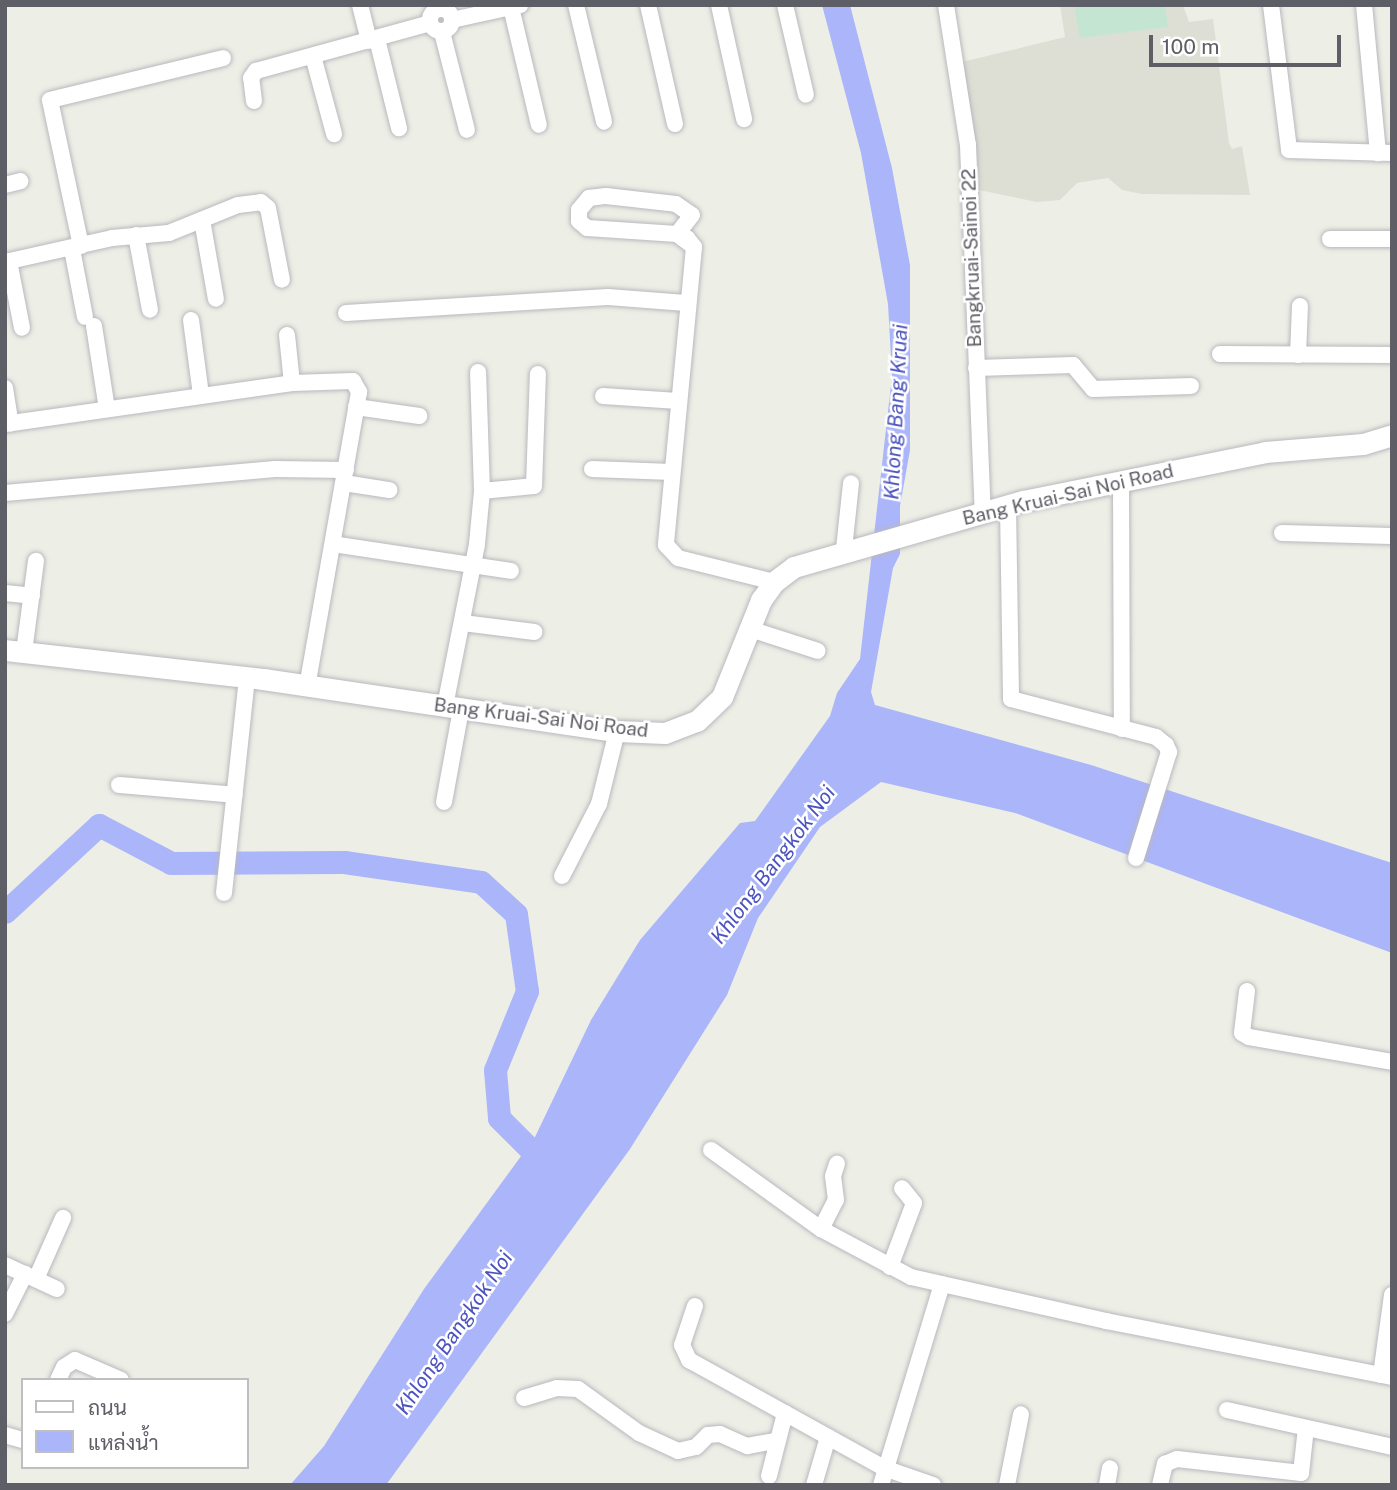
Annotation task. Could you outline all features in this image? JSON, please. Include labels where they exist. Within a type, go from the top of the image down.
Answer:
[{"type":"main road","name":"Bang Kruai-Sai Noi Road","points":[[15,651],[247,678],[617,731],[664,733],[709,712],[730,684],[750,629],[774,582],[794,567],[848,548],[937,527],[983,512],[1121,481],[1265,452],[1363,444],[1391,437]]},
{"type":"street","points":[[360,5],[399,128]]},
{"type":"street","points":[[576,5],[604,122]]},
{"type":"street","points":[[648,5],[675,124]]},
{"type":"street","points":[[719,5],[744,119]]},
{"type":"street","points":[[785,5],[806,95]]},
{"type":"street","name":"Bangkruai-Sainoi 22","points":[[946,5],[968,145],[975,368],[983,512]]},
{"type":"street","points":[[1271,5],[1289,150],[1385,153],[1364,5]]},
{"type":"street","points":[[254,101],[253,74],[439,18],[511,6],[539,125]]},
{"type":"street","points":[[439,18],[467,130]]},
{"type":"street","points":[[313,56],[334,134]]},
{"type":"street","points":[[107,409],[50,100],[223,58]]},
{"type":"street","points":[[677,234],[692,215],[676,204],[606,196],[589,198],[579,210],[579,221],[587,228],[677,234],[694,247],[686,303],[668,550],[678,558],[774,582]]},
{"type":"street","points":[[22,328],[7,261],[136,235],[169,233],[238,205],[264,204],[282,280]]},
{"type":"street","points":[[202,220],[216,299]]},
{"type":"street","points":[[136,235],[150,310]]},
{"type":"street","points":[[1330,239],[1392,239]]},
{"type":"street","points":[[346,313],[575,298],[686,303]]},
{"type":"street","points":[[1297,355],[1300,306]]},
{"type":"street","points":[[191,320],[201,395]]},
{"type":"street","points":[[286,335],[292,383]]},
{"type":"street","points":[[1220,354],[1392,355]]},
{"type":"street","points":[[975,368],[1073,365],[1093,389],[1191,386]]},
{"type":"street","points":[[444,802],[463,623],[475,565],[482,491],[478,372]]},
{"type":"street","points":[[482,491],[534,486],[538,374]]},
{"type":"street","points":[[5,388],[8,424],[292,383],[353,381],[359,392],[307,686]]},
{"type":"street","points":[[603,396],[678,401]]},
{"type":"street","points":[[356,407],[419,416]]},
{"type":"street","points":[[5,493],[275,469],[345,477],[389,490]]},
{"type":"street","points":[[592,469],[672,472]]},
{"type":"street","points":[[1121,481],[1122,729]]},
{"type":"street","points":[[848,548],[851,483]]},
{"type":"street","points":[[1008,506],[1011,699],[1156,737],[1166,746],[1159,786],[1136,858]]},
{"type":"street","points":[[1282,533],[1392,536]]},
{"type":"street","points":[[333,544],[511,571]]},
{"type":"street","points":[[15,651],[32,596],[36,562]]},
{"type":"street","points":[[5,593],[32,596]]},
{"type":"street","points":[[463,623],[534,632]]},
{"type":"street","points":[[750,629],[818,651]]},
{"type":"street","points":[[224,888],[247,678]]},
{"type":"street","points":[[562,876],[599,804],[617,731]]},
{"type":"street","points":[[119,785],[235,794]]},
{"type":"street","points":[[1247,991],[1242,1033],[1249,1037],[1392,1062]]},
{"type":"street","points":[[711,1150],[821,1229],[890,1267],[942,1284],[1387,1376],[1392,1295]]},
{"type":"street","points":[[821,1229],[836,1200],[837,1164]]},
{"type":"street","points":[[890,1267],[914,1203],[902,1188]]},
{"type":"street","points":[[7,1310],[63,1218]]},
{"type":"street","points":[[5,1265],[57,1289]]},
{"type":"street","points":[[882,1477],[942,1284]]},
{"type":"street","points":[[695,1306],[683,1354],[828,1437],[882,1477],[933,1485]]},
{"type":"street","points":[[59,1378],[64,1367],[75,1360],[116,1378]]},
{"type":"street","points":[[524,1398],[557,1388],[578,1388],[639,1433],[678,1451],[696,1447],[708,1435],[720,1434],[747,1446],[776,1441]]},
{"type":"street","points":[[1227,1410],[1392,1447]]},
{"type":"street","points":[[769,1476],[785,1413]]},
{"type":"street","points":[[1007,1485],[1021,1414]]},
{"type":"street","points":[[1160,1485],[1165,1464],[1177,1459],[1301,1473],[1306,1428]]},
{"type":"street","points":[[814,1485],[828,1437]]},
{"type":"shaded area","points":[[1060,5],[1183,5],[1189,22],[1213,19],[1229,143],[1232,149],[1242,146],[1250,195],[1142,194],[1122,190],[1108,178],[1077,183],[1060,200],[1037,202],[979,190],[962,62],[1065,37]]},
{"type":"green space","points":[[1074,5],[1165,5],[1168,27],[1080,38]]},
{"type":"water","points":[[822,5],[850,5],[892,168],[910,265],[910,450],[900,506],[900,554],[893,568],[871,692],[875,705],[1091,765],[1392,863],[1392,953],[1015,813],[881,782],[820,827],[758,918],[727,995],[630,1149],[386,1485],[290,1485],[324,1446],[424,1289],[535,1137],[591,1020],[640,940],[740,823],[755,821],[830,716],[837,693],[860,659],[892,376],[888,304],[861,153]]},
{"type":"waterway","points":[[5,912],[99,825],[171,863],[344,862],[481,882],[516,914],[527,991],[495,1070],[499,1118],[549,1168]]},
{"type":"water label","name":"Khlong Bang Kruai","points":[[896,412]]},
{"type":"water label","name":"Khlong Bangkok Noi","points":[[773,865]]},
{"type":"water label","name":"Khlong Bangkok Noi","points":[[454,1333]]}]
